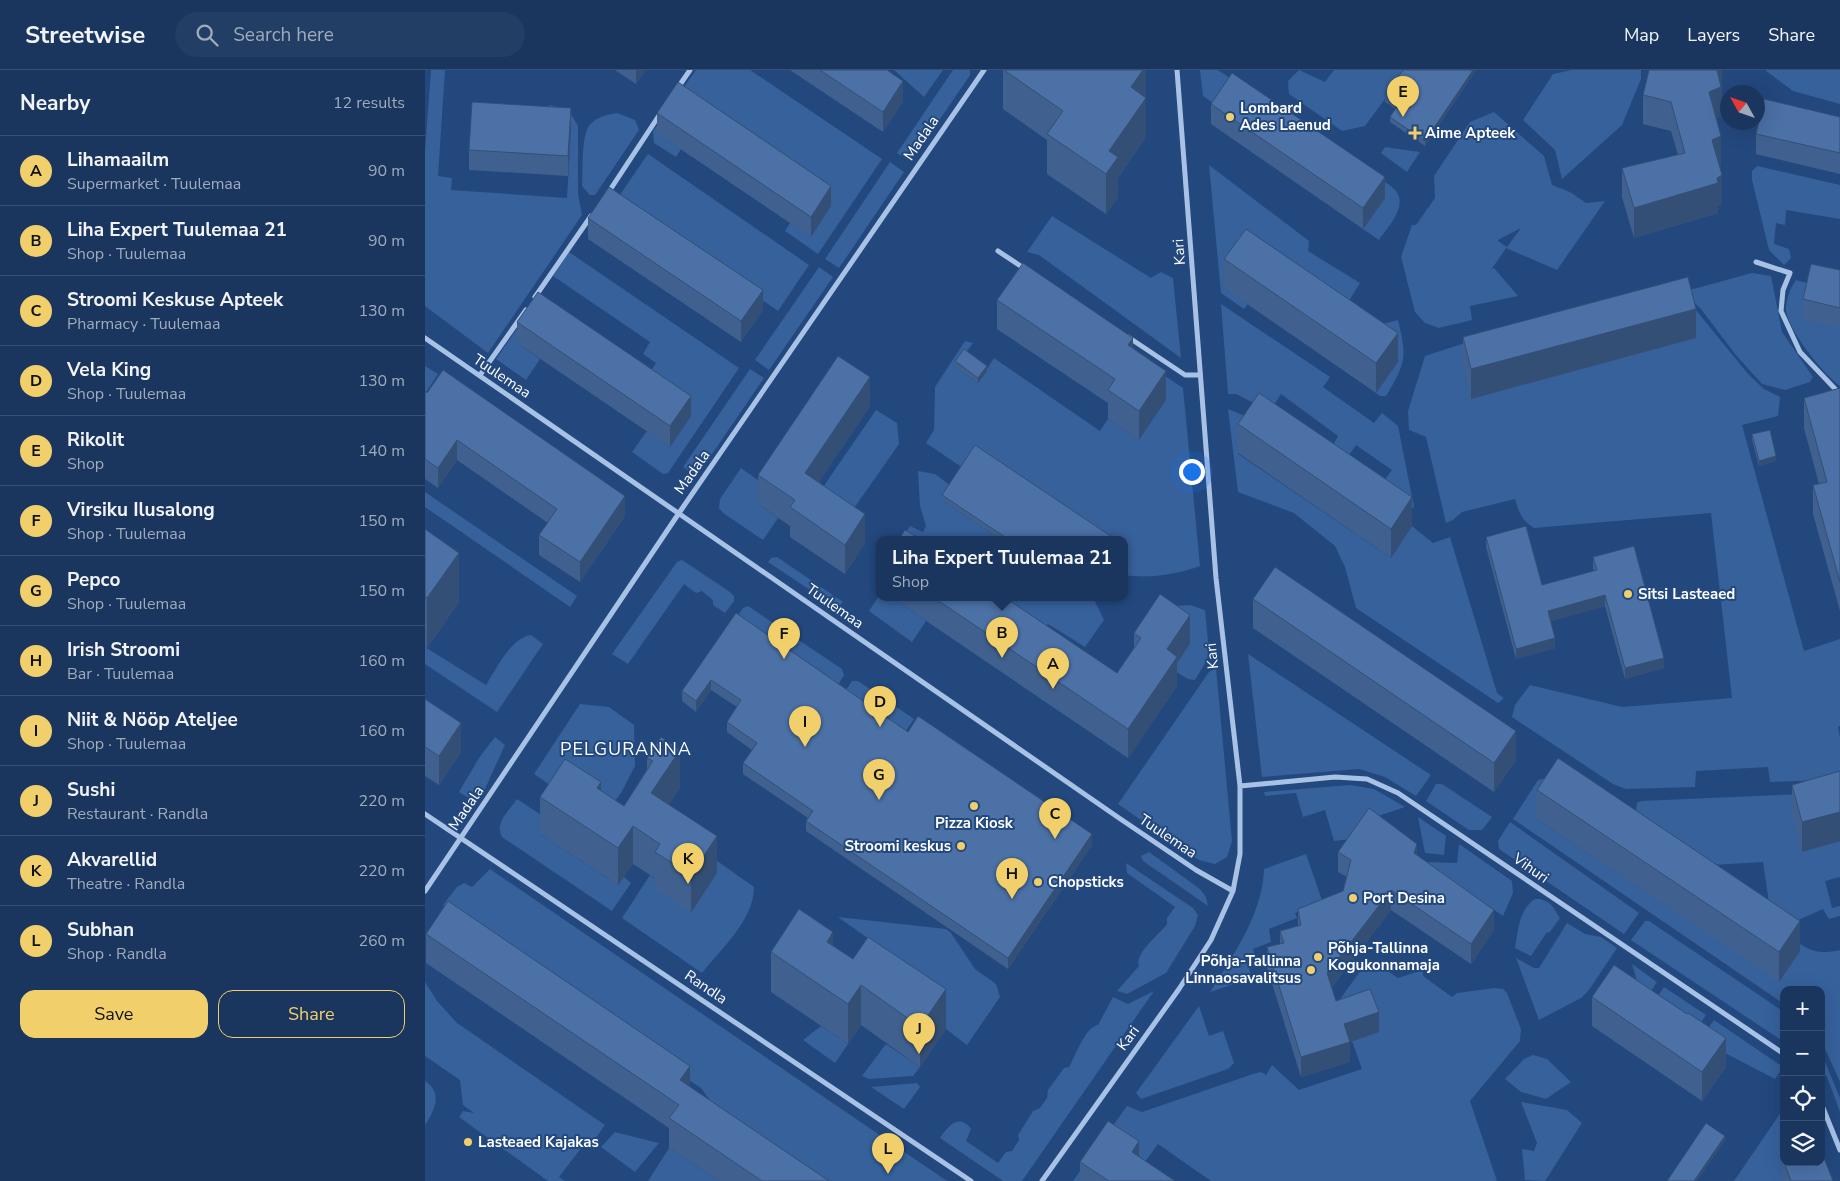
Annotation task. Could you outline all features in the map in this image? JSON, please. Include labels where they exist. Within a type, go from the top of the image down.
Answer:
[{"type":"street","points":[[673,95],[690,70]]},
{"type":"street","name":"Madala","points":[[425,891],[679,513],[984,70]]},
{"type":"street","name":"Kari","points":[[1041,1181],[1179,988],[1211,940],[1233,891],[1240,854],[1240,786],[1216,578],[1177,70]]},
{"type":"street","points":[[602,201],[662,112]]},
{"type":"street","points":[[480,375],[597,209]]},
{"type":"street","points":[[998,251],[1034,275]]},
{"type":"street","points":[[1756,262],[1790,273],[1783,290],[1781,311],[1800,352],[1840,394]]},
{"type":"street","points":[[1125,335],[1185,375],[1200,375]]},
{"type":"street","name":"Tuulemaa","points":[[425,338],[1119,818],[1196,870],[1233,891]]},
{"type":"street","name":"Vihuri","points":[[1240,786],[1335,777],[1367,779],[1398,793],[1780,1051]]},
{"type":"street","name":"Randla","points":[[425,814],[971,1181]]},
{"type":"street","points":[[1825,1113],[1840,1150]]},
{"type":"shaded area","points":[[431,70],[445,70],[438,176],[452,178],[451,190],[567,198],[571,128],[543,111],[550,105],[569,111],[578,126],[578,194],[582,215],[488,353],[425,306],[425,151]]},
{"type":"shaded area","points":[[696,70],[750,70],[882,159],[818,254],[785,231],[790,223],[811,237],[681,149],[676,157],[654,143],[653,131]]},
{"type":"shaded area","points":[[894,70],[943,70],[924,97]]},
{"type":"shaded area","points":[[953,70],[970,70],[970,75],[911,162],[897,153]]},
{"type":"shaded area","points":[[1200,70],[1218,70],[1260,98],[1222,109],[1203,96]]},
{"type":"shaded area","points":[[1299,70],[1325,82],[1334,70],[1406,70],[1365,126],[1342,131],[1289,94],[1288,81]]},
{"type":"shaded area","points":[[1572,70],[1641,70],[1641,79],[1622,125],[1562,179],[1555,150],[1523,120],[1553,74]]},
{"type":"shaded area","points":[[1765,70],[1840,70],[1840,104],[1793,91]]},
{"type":"shaded area","points":[[1494,112],[1544,156],[1552,185],[1570,192],[1586,203],[1605,201],[1557,270],[1506,248],[1491,270],[1494,268],[1518,296],[1470,306],[1472,320],[1439,328],[1425,323],[1415,312],[1401,257],[1412,225],[1416,225],[1435,198],[1434,176],[1470,122]],"holes":[[[1521,228],[1507,247],[1498,240]]]},
{"type":"shaded area","points":[[617,113],[635,120],[639,130],[595,195],[590,195],[582,186],[586,131],[595,120]]},
{"type":"shaded area","points":[[1385,147],[1420,152],[1407,172],[1381,153]]},
{"type":"shaded area","points":[[648,154],[809,265],[778,311],[617,199]]},
{"type":"shaded area","points":[[890,162],[904,172],[839,268],[825,259]]},
{"type":"shaded area","points":[[1209,165],[1309,241],[1308,251],[1360,283],[1347,304],[1379,325],[1398,320],[1403,343],[1403,360],[1398,375],[1386,396],[1380,396],[1376,393],[1397,362],[1225,288],[1248,304],[1244,309],[1221,293]]},
{"type":"shaded area","points":[[1757,166],[1840,185],[1840,219],[1786,210],[1785,225],[1776,223],[1774,244],[1789,249],[1791,258],[1784,265],[1769,250],[1752,180],[1752,171]]},
{"type":"shaded area","points":[[1369,173],[1393,188],[1398,194],[1400,201],[1396,215],[1379,240],[1363,229],[1385,198]]},
{"type":"shaded area","points":[[1052,216],[1151,278],[1161,272],[1173,278],[1181,358],[1039,255],[1027,252]]},
{"type":"shaded area","points":[[569,252],[739,368],[668,473],[663,474],[632,452],[647,431],[670,447],[691,416],[517,343],[540,359],[526,380],[496,359],[534,304],[648,375],[656,363],[643,354],[650,342],[553,276]]},
{"type":"shaded area","points":[[819,267],[833,277],[769,370],[755,360]]},
{"type":"shaded area","points":[[1752,273],[1771,276],[1782,332],[1813,377],[1810,382],[1785,390],[1762,384],[1735,354],[1701,309],[1689,298],[1686,291]]},
{"type":"shaded area","points":[[1796,280],[1811,284],[1840,328],[1840,386],[1807,351],[1788,318],[1787,302],[1790,290]]},
{"type":"shaded area","points":[[1681,292],[1749,375],[1764,389],[1780,397],[1778,416],[1742,425],[1804,651],[1840,639],[1840,726],[1838,727],[1840,737],[1840,776],[1823,780],[1770,782],[1768,767],[1696,771],[1695,787],[1626,789],[1613,784],[1512,717],[1515,705],[1530,685],[1622,707],[1732,698],[1711,513],[1534,528],[1521,515],[1515,499],[1462,512],[1446,523],[1426,437],[1409,430],[1408,411],[1425,356],[1471,341]]},
{"type":"shaded area","points":[[1221,304],[1330,377],[1323,387],[1374,423],[1382,413],[1398,426],[1414,507],[1411,509],[1383,482],[1392,470],[1356,445],[1345,461],[1330,451],[1338,436],[1281,394],[1270,411],[1236,394],[1228,394]]},
{"type":"shaded area","points":[[965,341],[973,343],[955,367],[978,383],[994,358],[1100,431],[1108,419],[1139,440],[1147,364],[1183,388],[1200,566],[1163,575],[1128,575],[1128,536],[1101,536],[963,468],[926,443],[934,430],[935,387]]},
{"type":"shaded area","points":[[425,366],[438,374],[425,394]]},
{"type":"shaded area","points":[[750,369],[764,378],[697,476],[683,467]]},
{"type":"shaded area","points":[[1228,409],[1259,422],[1238,454],[1391,558],[1412,526],[1433,543],[1450,537],[1497,693],[1504,698],[1498,703],[1356,608],[1345,567],[1335,546],[1294,513],[1238,492]]},
{"type":"shaded area","points":[[876,410],[897,423],[899,444],[852,511],[821,490]]},
{"type":"shaded area","points":[[741,468],[769,488],[758,504],[778,518],[763,540],[723,513],[719,508],[720,499]]},
{"type":"shaded area","points":[[918,471],[935,474],[951,486],[942,500],[996,536],[904,536],[910,526],[923,532],[926,526],[920,506]]},
{"type":"shaded area","points":[[425,492],[577,596],[570,607],[425,507]]},
{"type":"shaded area","points":[[777,557],[843,602],[837,608],[768,562],[771,558]]},
{"type":"shaded area","points":[[682,560],[730,592],[734,596],[734,601],[725,613],[713,605],[713,600],[702,591],[696,593],[684,584],[628,664],[612,654],[677,562]]},
{"type":"shaded area","points":[[876,600],[897,601],[926,621],[912,642],[869,611]]},
{"type":"shaded area","points":[[1001,601],[1095,601],[1104,620],[1085,647],[1048,624],[1044,630]]},
{"type":"shaded area","points":[[1190,605],[1205,610],[1209,652],[1207,660],[1195,680],[1188,679],[1173,670],[1174,606]]},
{"type":"shaded area","points":[[748,606],[842,669],[844,675],[838,685],[736,618],[743,608]]},
{"type":"shaded area","points":[[531,635],[543,644],[497,712],[425,664],[425,647],[486,685],[510,648],[523,638]]},
{"type":"shaded area","points":[[1248,654],[1431,775],[1416,796],[1385,777],[1359,769],[1262,777]]},
{"type":"shaded area","points":[[1216,668],[1232,841],[1227,857],[1215,864],[1199,860],[1118,804],[1209,672]]},
{"type":"shaded area","points":[[852,681],[858,681],[914,719],[903,735],[846,690]]},
{"type":"shaded area","points":[[580,704],[609,707],[634,725],[635,766],[621,793],[601,820],[534,774]]},
{"type":"shaded area","points":[[495,737],[505,745],[485,789],[474,801],[459,792],[479,758]]},
{"type":"shaded area","points":[[1546,778],[1537,819],[1779,981],[1800,951],[1786,933],[1811,950],[1831,952],[1840,950],[1840,1082],[1825,1049],[1825,986],[1780,986],[1780,1001],[1513,819],[1538,780]]},
{"type":"shaded area","points":[[1436,784],[1442,784],[1492,817],[1482,830],[1469,830],[1426,801]]},
{"type":"shaded area","points":[[1350,785],[1374,789],[1405,807],[1363,821],[1351,839],[1334,841],[1325,810],[1303,817],[1296,793],[1265,796],[1264,792]]},
{"type":"shaded area","points":[[1804,794],[1802,851],[1840,841],[1840,877],[1825,881],[1832,908],[1840,906],[1840,916],[1829,919],[1823,909],[1796,921],[1769,903],[1763,862],[1712,865],[1636,811],[1637,803],[1641,801]]},
{"type":"shaded area","points":[[517,799],[549,820],[540,834],[618,885],[624,877],[631,883],[612,911],[502,837],[500,832],[501,822]]},
{"type":"shaded area","points":[[652,815],[754,887],[753,899],[743,922],[702,973],[622,918],[650,875],[660,882],[691,913]]},
{"type":"shaded area","points":[[1418,817],[1446,836],[1444,855],[1425,853]]},
{"type":"shaded area","points":[[1510,822],[1639,913],[1624,934],[1499,849],[1498,841]]},
{"type":"shaded area","points":[[1459,844],[1512,881],[1513,893],[1503,916],[1427,862],[1457,863]]},
{"type":"shaded area","points":[[1149,852],[1200,889],[1206,897],[1208,906],[1143,861],[1141,856]]},
{"type":"shaded area","points":[[1306,854],[1324,906],[1295,913],[1297,918],[1269,929],[1271,942],[1253,949],[1256,958],[1247,961],[1252,978],[1210,992],[1237,949],[1253,918],[1262,885],[1264,869]]},
{"type":"shaded area","points":[[1126,863],[1193,908],[1198,915],[1195,926],[1166,973],[1127,994],[1117,991],[1139,966],[1140,955],[1167,924],[1167,918],[1175,907],[1127,873]]},
{"type":"shaded area","points":[[490,869],[947,1181],[822,1181],[714,1106],[701,1088],[593,1016],[443,905],[457,887],[464,883],[472,887]]},
{"type":"shaded area","points":[[1535,899],[1547,902],[1553,907],[1560,918],[1549,933],[1547,932],[1531,956],[1515,948],[1522,914]]},
{"type":"shaded area","points":[[838,917],[946,929],[951,933],[975,969],[996,984],[1000,997],[967,1045],[946,1029],[886,951]]},
{"type":"shaded area","points":[[1645,921],[1649,921],[1780,1009],[1780,1039],[1631,940]]},
{"type":"shaded area","points":[[1567,923],[1585,934],[1601,937],[1617,948],[1589,990],[1581,998],[1539,1020],[1516,958],[1534,968],[1539,968]]},
{"type":"shaded area","points":[[1369,959],[1398,978],[1423,970],[1423,976],[1452,997],[1457,993],[1495,988],[1503,989],[1507,993],[1521,1029],[1520,1041],[1470,1101],[1497,1181],[1211,1181],[1158,1144],[1139,1170],[1086,1181],[1073,1181],[1127,1106],[1142,1112],[1253,1074],[1261,1072],[1266,1075],[1272,1065],[1299,1090],[1362,1069],[1338,1002]]},
{"type":"shaded area","points":[[1632,964],[1657,982],[1646,999],[1641,995]]},
{"type":"shaded area","points":[[425,982],[437,1001],[457,1023],[605,1125],[595,1139],[588,1139],[559,1177],[565,1181],[548,1181],[459,1117],[463,1111],[474,1113],[463,1105],[460,1080],[425,1056]]},
{"type":"shaded area","points":[[1664,987],[1706,1015],[1695,1032],[1653,1003]]},
{"type":"shaded area","points":[[1154,991],[1022,1181],[1003,1181],[940,1138],[954,1123],[962,1122],[967,1124],[971,1129],[966,1141],[998,1163],[1006,1152],[1012,1151],[1019,1140],[1018,1135],[1033,1111],[1040,1108],[1047,1098],[1048,1090],[1064,1068],[1069,1067],[1081,1043],[1089,1031],[1098,1025],[1113,997],[1128,1004]]},
{"type":"shaded area","points":[[1199,1006],[1209,1036],[1223,1031],[1234,1063],[1228,1069],[1141,1099],[1136,1093]]},
{"type":"shaded area","points":[[1714,1020],[1780,1065],[1780,1072],[1775,1079],[1725,1053],[1702,1037]]},
{"type":"shaded area","points":[[821,1026],[848,1044],[835,1063],[803,1040]]},
{"type":"shaded area","points":[[886,1044],[920,1067],[913,1076],[869,1079],[862,1076]]},
{"type":"shaded area","points":[[1533,1055],[1547,1059],[1571,1082],[1546,1099],[1521,1092],[1505,1079],[1524,1059]]},
{"type":"shaded area","points":[[1825,1062],[1840,1098],[1840,1112],[1825,1074]]},
{"type":"shaded area","points":[[425,1081],[431,1086],[436,1096],[434,1108],[425,1125]]},
{"type":"shaded area","points":[[917,1083],[920,1087],[904,1109],[871,1087]]},
{"type":"shaded area","points":[[1521,1102],[1567,1110],[1582,1123],[1545,1181],[1525,1180],[1522,1149],[1534,1151],[1537,1143]]},
{"type":"shaded area","points":[[1780,1114],[1780,1166],[1788,1166],[1805,1181],[1734,1181]]},
{"type":"shaded area","points":[[615,1132],[659,1143],[635,1172],[601,1147]]},
{"type":"shaded area","points":[[669,1148],[719,1181],[648,1181]]},
{"type":"building","points":[[820,70],[887,70],[903,81],[883,112]]},
{"type":"building","points":[[1004,70],[1143,70],[1131,87],[1146,98],[1109,151],[1118,157],[1106,174],[1047,134],[1063,111]]},
{"type":"building","points":[[1403,70],[1473,70],[1425,141],[1390,117],[1398,105],[1385,96]]},
{"type":"building","points":[[1649,70],[1717,70],[1720,87],[1709,92],[1721,136],[1712,140],[1722,175],[1717,178],[1718,183],[1634,208],[1622,168],[1685,153],[1671,102],[1643,95]]},
{"type":"building","points":[[1232,73],[1385,177],[1363,208],[1211,104]]},
{"type":"building","points":[[678,82],[831,186],[811,217],[657,113]]},
{"type":"building","points":[[1765,99],[1840,117],[1840,153],[1756,134],[1757,130],[1765,130]]},
{"type":"building","points":[[472,102],[571,108],[568,156],[469,150]]},
{"type":"building","points":[[609,187],[763,290],[741,321],[588,218]]},
{"type":"building","points":[[1246,229],[1398,333],[1376,363],[1224,259]]},
{"type":"building","points":[[1023,263],[1133,338],[1128,345],[1166,371],[1139,411],[1108,390],[1115,379],[997,300]]},
{"type":"building","points":[[1811,264],[1840,270],[1840,308],[1803,299]]},
{"type":"building","points":[[1688,277],[1696,309],[1471,369],[1463,337]]},
{"type":"building","points":[[538,292],[691,396],[670,426],[517,322]]},
{"type":"building","points":[[964,349],[987,366],[978,378],[955,361]]},
{"type":"building","points":[[838,356],[870,377],[805,473],[865,514],[845,545],[790,507],[795,500],[758,475]]},
{"type":"building","points":[[443,370],[625,496],[580,562],[539,535],[557,509],[457,440],[438,468],[425,459],[425,391],[427,393]]},
{"type":"building","points":[[1840,388],[1840,582],[1813,485],[1827,482],[1804,398]]},
{"type":"building","points":[[1259,393],[1412,497],[1391,529],[1238,424]]},
{"type":"building","points":[[1770,430],[1776,456],[1759,461],[1752,434]]},
{"type":"building","points":[[975,445],[1111,536],[1004,536],[942,495]]},
{"type":"building","points":[[1526,526],[1542,585],[1597,570],[1593,557],[1634,546],[1664,658],[1625,668],[1605,595],[1548,611],[1555,638],[1516,649],[1486,537]]},
{"type":"building","points":[[425,529],[459,553],[427,598],[425,597]]},
{"type":"building","points":[[905,530],[915,536],[901,536]]},
{"type":"building","points":[[1275,567],[1516,731],[1494,763],[1253,599]]},
{"type":"building","points":[[1160,594],[1190,615],[1167,649],[1177,657],[1128,729],[939,601],[1010,601],[1117,673],[1141,638],[1134,633]]},
{"type":"building","points":[[736,613],[908,732],[918,716],[1092,834],[1008,958],[806,821],[813,811],[743,763],[757,743],[727,722],[741,700],[711,680],[696,701],[682,691]]},
{"type":"building","points":[[425,699],[461,723],[439,756],[425,747]]},
{"type":"building","points":[[661,737],[680,750],[651,793],[717,836],[691,875],[655,852],[660,844],[633,826],[618,848],[540,797],[565,759],[601,782],[597,788],[624,806],[653,761],[647,758]]},
{"type":"building","points":[[1558,758],[1800,921],[1779,952],[1537,790]]},
{"type":"building","points":[[1840,771],[1840,812],[1802,822],[1792,785]]},
{"type":"building","name":"Põhja-Tallinna Kogukonnamaja","points":[[1369,808],[1417,844],[1414,853],[1494,910],[1471,944],[1391,890],[1327,973],[1336,1001],[1370,989],[1379,1012],[1344,1024],[1350,1042],[1301,1057],[1267,947],[1284,943],[1280,931],[1301,925],[1298,909],[1343,891],[1351,860],[1338,852]]},
{"type":"building","points":[[448,901],[690,1066],[680,1080],[829,1181],[762,1181],[669,1118],[679,1105],[426,934]]},
{"type":"building","points":[[799,909],[833,932],[827,942],[853,959],[868,937],[946,989],[920,1027],[861,985],[848,1004],[771,952]]},
{"type":"building","points":[[1614,965],[1726,1038],[1702,1072],[1592,997]]},
{"type":"building","points":[[1108,1121],[1139,1141],[1132,1152],[1175,1181],[1109,1181],[1080,1162]]},
{"type":"building","points":[[1706,1123],[1725,1136],[1694,1181],[1667,1181]]},
{"type":"building","points":[[1825,1160],[1833,1181],[1791,1181],[1785,1166],[1825,1166]]},
{"type":"place","name":"Lombard Ades Laenud","points":[[1230,117]]},
{"type":"place","name":"Rikolit","points":[[1403,117]]},
{"type":"place","name":"Aime Apteek","points":[[1415,133]]},
{"type":"place","name":"Sitsi Lasteaed","points":[[1628,594]]},
{"type":"place","name":"Liha Expert Tuulemaa 21","points":[[1002,658]]},
{"type":"place","name":"Virsiku Ilusalong","points":[[784,659]]},
{"type":"place","name":"Lihamaailm","points":[[1053,689]]},
{"type":"place","name":"Vela King","points":[[880,727]]},
{"type":"place","name":"Niit & Nööp Ateljee","points":[[805,747]]},
{"type":"place","name":"Pepco","points":[[879,800]]},
{"type":"place","name":"Pizza Kiosk","points":[[974,806]]},
{"type":"place","name":"Stroomi Keskuse Apteek","points":[[1055,839]]},
{"type":"place","name":"Stroomi keskus","points":[[961,846]]},
{"type":"place","name":"Chopsticks","points":[[1038,882]]},
{"type":"place","name":"Akvarellid","points":[[688,884]]},
{"type":"place","name":"Port Desina","points":[[1353,898]]},
{"type":"place","name":"Irish Stroomi","points":[[1012,899]]},
{"type":"place","name":"Põhja-Tallinna Kogukonnamaja","points":[[1318,957]]},
{"type":"place","name":"Põhja-Tallinna Linnaosavalitsus","points":[[1311,970]]},
{"type":"place","name":"Sushi","points":[[919,1054]]},
{"type":"place","name":"Lasteaed Kajakas","points":[[468,1142]]},
{"type":"place","name":"Subhan","points":[[888,1174]]},
{"type":"district","name":"PELGURANNA","points":[[626,749]]}]
